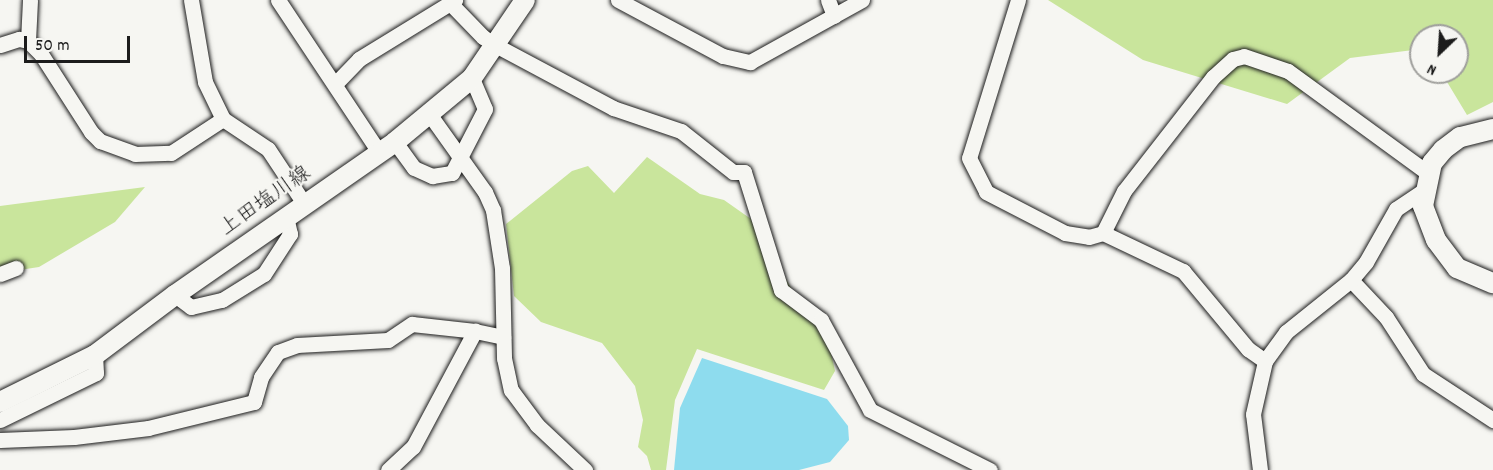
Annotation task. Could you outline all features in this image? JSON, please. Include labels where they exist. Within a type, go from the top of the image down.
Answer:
[{"type":"main road","name":"上田塩川線","points":[[0,402],[95,355],[175,295],[430,115],[472,78],[497,46],[525,0]]},
{"type":"main road","points":[[1493,129],[1460,138],[1443,150],[1426,183],[1428,222],[1446,255],[1457,268],[1493,283]]},
{"type":"street","points":[[28,41],[30,0]]},
{"type":"street","points":[[191,0],[205,82],[223,119],[268,149],[304,205]]},
{"type":"street","points":[[278,0],[336,83],[387,147],[414,168],[432,176],[452,173],[485,110],[472,78]]},
{"type":"street","points":[[618,0],[735,61],[750,62],[862,0]]},
{"type":"street","points":[[828,0],[834,16]]},
{"type":"street","points":[[1018,0],[969,158],[986,192],[1065,233],[1089,237],[1104,232],[1183,271],[1248,349],[1265,361]]},
{"type":"street","points":[[336,83],[359,59],[453,2],[483,38],[497,46],[613,108],[681,130],[733,172],[744,172],[781,290],[821,320],[870,410],[990,470]]},
{"type":"street","points":[[0,45],[19,39],[28,41],[41,54],[91,132],[100,141],[135,154],[157,156],[190,142],[223,119]]},
{"type":"street","points":[[1104,232],[1124,191],[1213,77],[1233,58],[1244,56],[1288,71],[1426,183],[1396,209],[1366,262],[1352,280],[1286,332],[1265,361],[1253,414],[1260,470]]},
{"type":"street","points":[[430,115],[460,156],[494,210],[502,268],[505,372],[521,406],[585,470]]},
{"type":"street","points":[[175,295],[191,307],[222,300],[264,274],[290,234],[286,218]]},
{"type":"street","points":[[0,274],[16,268]]},
{"type":"street","points":[[1352,280],[1386,317],[1423,374],[1493,420]]},
{"type":"street","points":[[0,440],[74,437],[148,428],[254,402],[261,377],[278,352],[297,345],[388,340],[412,324],[475,331],[503,338]]},
{"type":"street","points":[[388,470],[413,447],[475,331]]},
{"type":"street","points":[[0,420],[96,373],[95,355]]},
{"type":"green space","points":[[1048,0],[1493,0],[1493,102],[1467,115],[1448,84],[1469,84],[1469,24],[1409,24],[1409,51],[1350,58],[1287,104],[1143,60]]},
{"type":"green space","points":[[647,157],[700,194],[724,200],[751,219],[793,291],[827,334],[835,371],[824,390],[697,349],[675,400],[666,470],[651,470],[647,456],[638,447],[643,420],[635,386],[602,343],[541,322],[514,296],[506,224],[572,171],[588,166],[614,193]]},
{"type":"green space","points":[[145,187],[115,222],[39,267],[0,273],[0,206]]},
{"type":"water","points":[[702,358],[827,399],[848,426],[849,440],[830,462],[799,470],[674,470],[680,408]]}]
